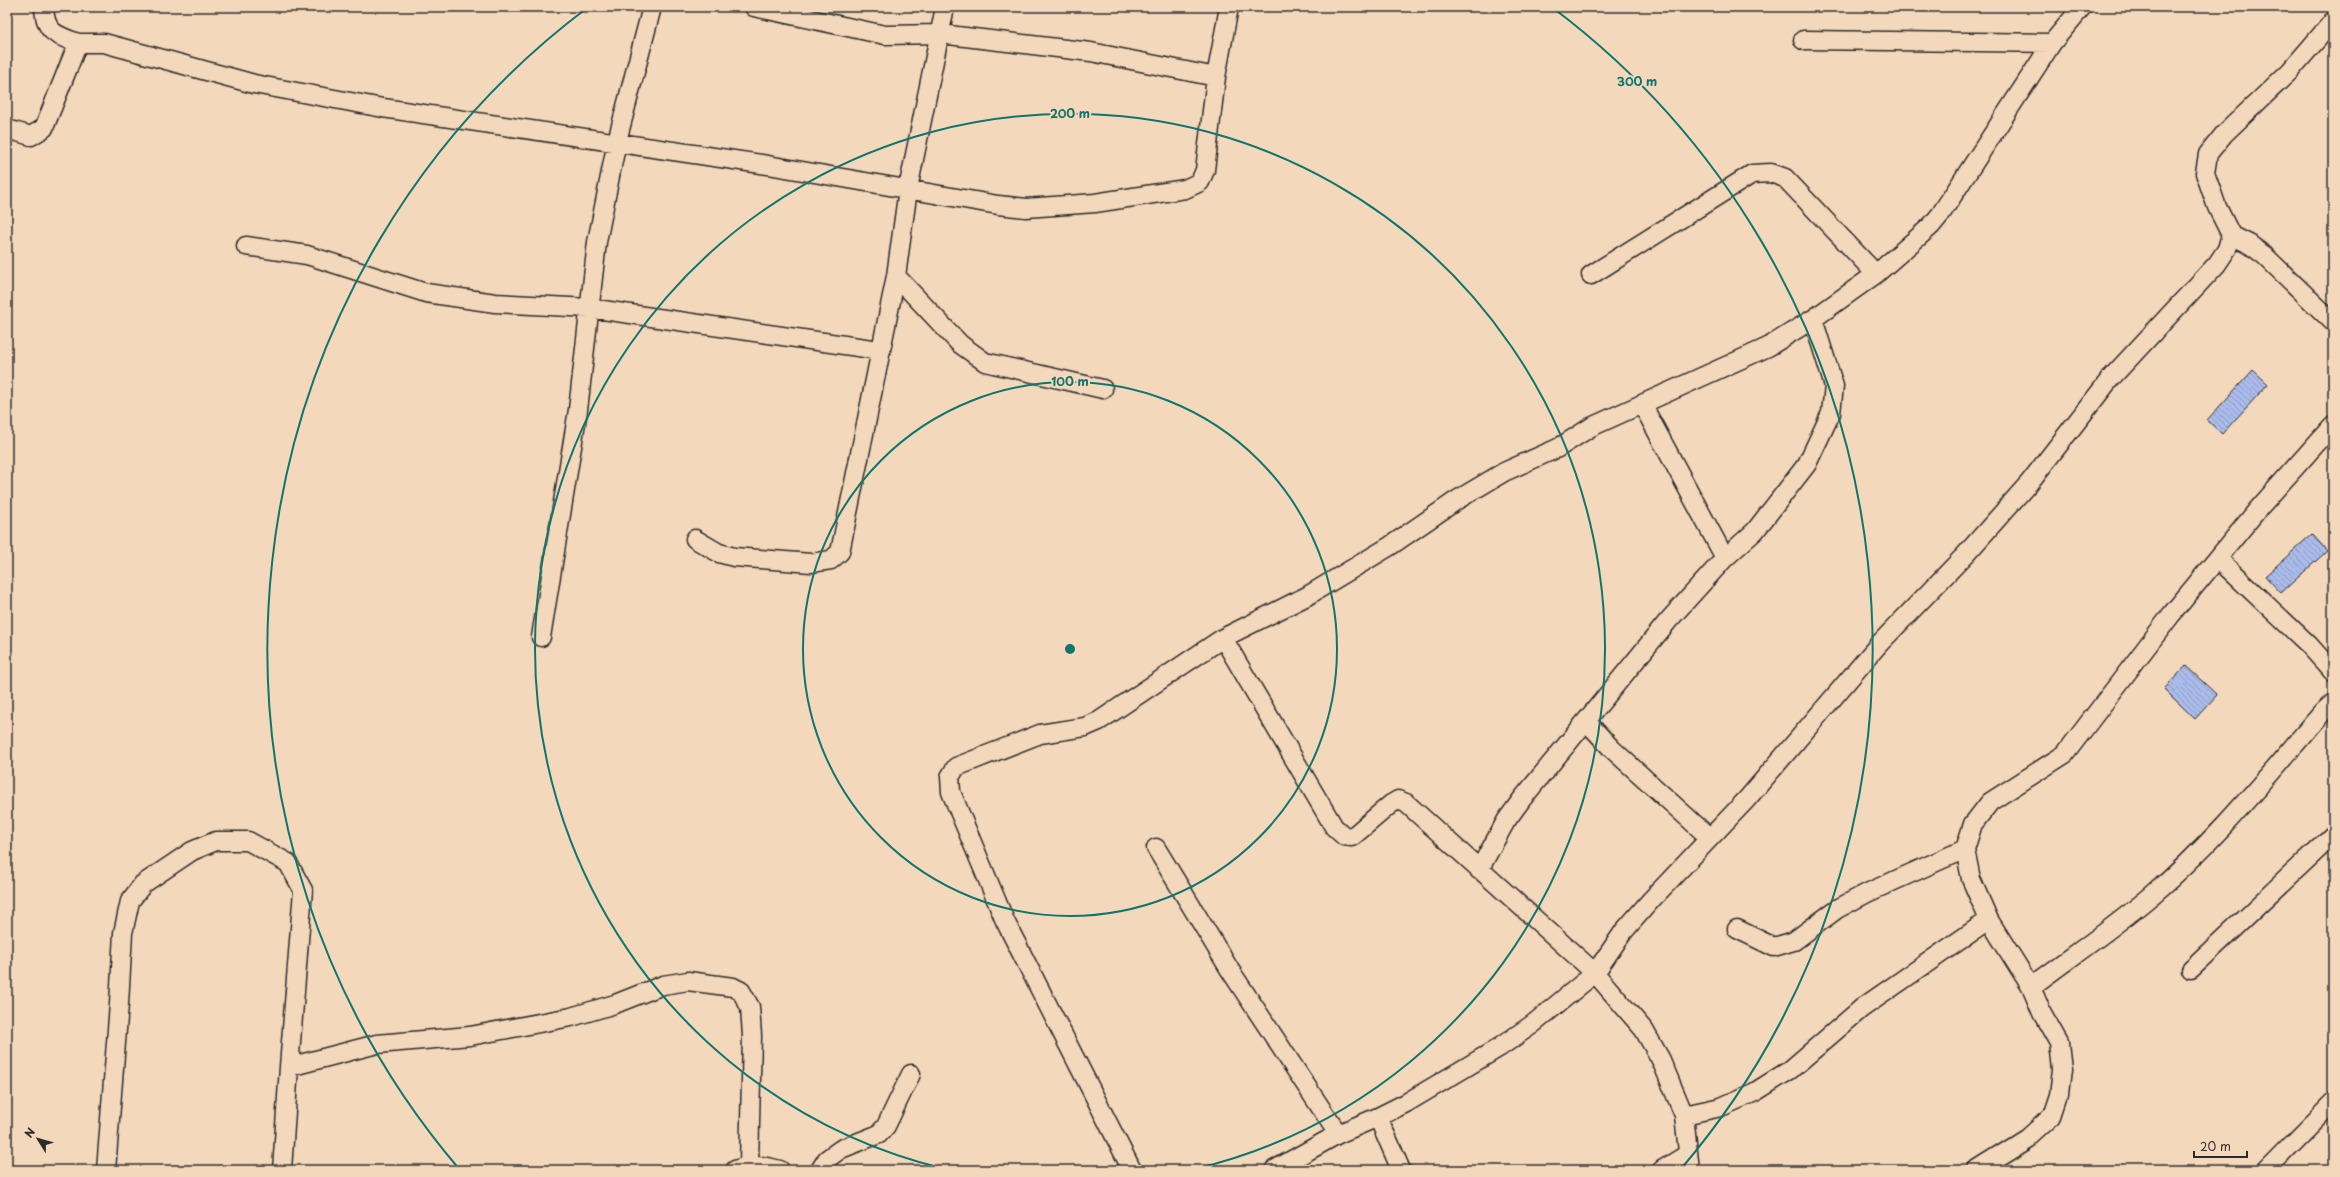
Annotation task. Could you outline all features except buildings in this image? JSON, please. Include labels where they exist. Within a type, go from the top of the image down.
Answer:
[{"type":"street","points":[[44,7],[45,22],[50,30],[63,38],[78,43],[104,43],[254,84],[376,107],[617,141],[1026,208],[1095,203],[1185,189],[1200,182],[1205,170],[1216,77],[1229,7]]},
{"type":"street","points":[[541,637],[578,410],[597,242],[617,141],[652,7]]},
{"type":"street","points":[[754,7],[885,35],[940,34],[1091,52],[1216,77]]},
{"type":"street","points":[[695,539],[719,553],[734,557],[811,563],[831,560],[840,552],[896,276],[908,189],[945,7]]},
{"type":"street","points":[[1132,1170],[1056,1018],[1005,921],[951,792],[950,777],[956,767],[1040,734],[1085,727],[1099,721],[1223,638],[1307,596],[1390,546],[1457,500],[1504,472],[1558,448],[1590,427],[1768,347],[1813,318],[1876,274],[1931,226],[1940,215],[2052,43],[2082,7]]},
{"type":"street","points":[[2331,316],[2264,255],[2231,235],[2217,207],[2205,173],[2208,154],[2224,134],[2290,71],[2333,21]]},
{"type":"street","points":[[1803,40],[2052,43]]},
{"type":"street","points":[[7,129],[31,136],[44,128],[78,43]]},
{"type":"street","points":[[1591,275],[1752,174],[1771,173],[1785,178],[1876,274]]},
{"type":"street","points":[[1274,1170],[1338,1134],[1378,1118],[1500,1047],[1534,1024],[1595,973],[1624,932],[1651,900],[1792,749],[1879,644],[1966,554],[2029,483],[2110,379],[2217,264],[2227,249],[2231,235]]},
{"type":"street","points":[[246,246],[307,255],[426,293],[495,303],[589,308],[880,350]]},
{"type":"street","points":[[896,276],[960,344],[985,362],[1104,389]]},
{"type":"street","points":[[1479,870],[1514,810],[1668,621],[1725,558],[1755,531],[1807,464],[1831,413],[1834,386],[1813,318]]},
{"type":"street","points":[[1642,404],[1725,558]]},
{"type":"street","points":[[1978,1170],[2028,1138],[2052,1116],[2059,1095],[2062,1069],[2059,1043],[2042,1013],[2031,988],[1989,920],[1971,879],[1965,849],[1973,824],[1990,802],[2065,754],[2166,621],[2259,508],[2333,425]]},
{"type":"street","points":[[2218,559],[2309,645],[2333,672]]},
{"type":"street","points":[[1223,638],[1334,827],[1344,836],[1352,837],[1391,804],[1398,800],[1406,803],[1595,973],[1644,1030],[1661,1060],[1684,1115],[1689,1162],[1662,1170]]},
{"type":"street","points":[[2031,988],[2129,914],[2191,859],[2243,805],[2322,712],[2333,703]]},
{"type":"street","points":[[1587,722],[1612,749],[1710,838]]},
{"type":"street","points":[[2191,969],[2333,835]]},
{"type":"street","points":[[106,1170],[120,1004],[123,933],[130,900],[143,884],[192,851],[216,841],[248,841],[288,863],[303,890],[282,1170]]},
{"type":"street","points":[[1156,848],[1230,970],[1338,1134]]},
{"type":"street","points":[[1737,929],[1774,947],[1794,941],[1837,909],[1867,892],[1965,849]]},
{"type":"street","points":[[1684,1115],[1721,1107],[1755,1092],[1790,1070],[1862,1008],[1989,920]]},
{"type":"street","points":[[289,1067],[377,1044],[470,1036],[571,1017],[615,1004],[663,985],[688,981],[733,987],[741,991],[750,1007],[752,1036],[742,1168],[761,1165],[780,1170]]},
{"type":"street","points":[[820,1170],[827,1160],[840,1149],[878,1134],[886,1126],[911,1074]]},
{"type":"street","points":[[2265,1170],[2333,1102]]},
{"type":"street","points":[[1378,1118],[1401,1170]]}]
